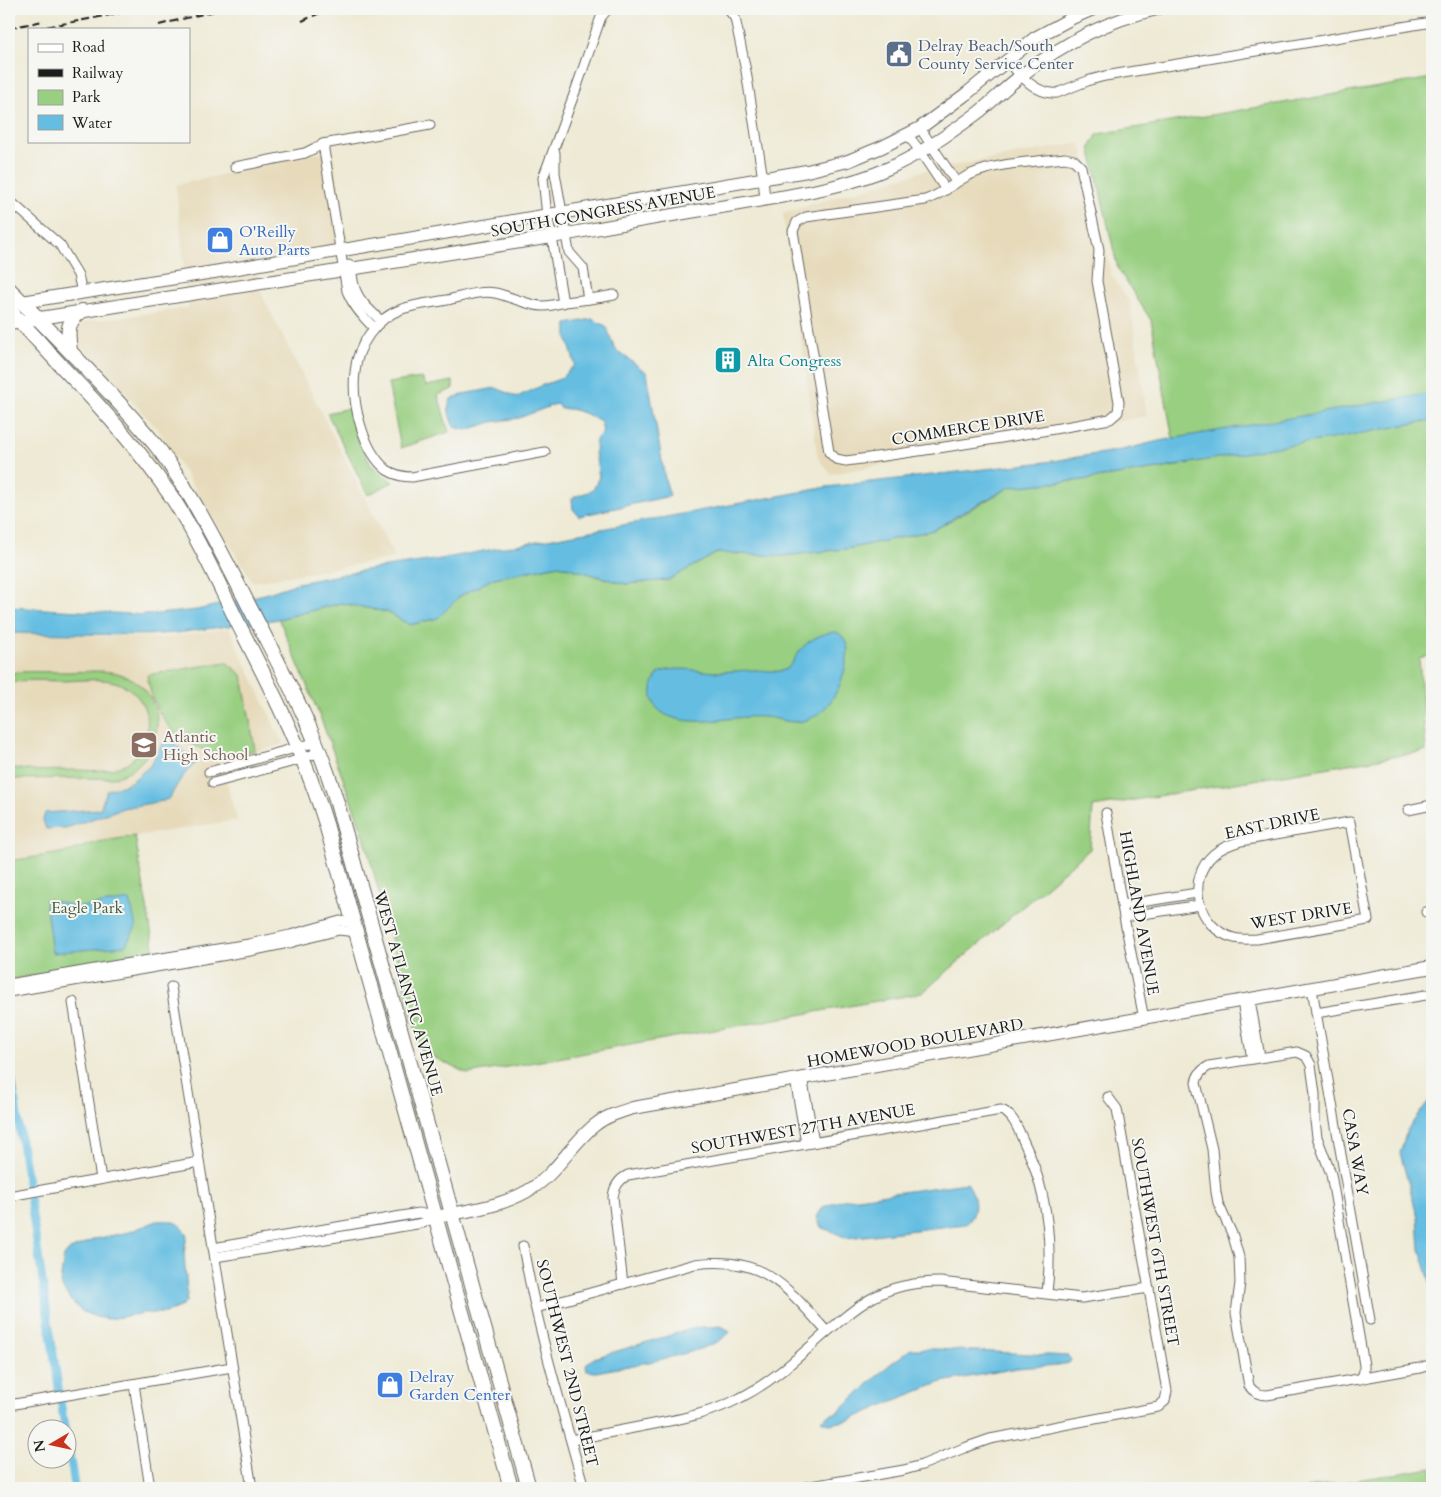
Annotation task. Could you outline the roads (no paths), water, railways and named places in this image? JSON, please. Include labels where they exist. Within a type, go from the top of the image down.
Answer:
[{"type":"main road","name":"SOUTH CONGRESS AVENUE","points":[[15,303],[214,272],[547,216],[807,171],[848,161],[920,128],[966,94],[1035,38],[1092,9]]},
{"type":"main road","name":"SOUTH CONGRESS AVENUE","points":[[14,322],[552,237],[810,192],[853,181],[889,168],[926,148],[979,111],[1047,56],[1114,21],[1157,9]]},
{"type":"main road","points":[[196,294],[198,286],[214,272]]},
{"type":"main road","name":"WEST ATLANTIC AVENUE","points":[[9,289],[15,303],[39,318],[110,393],[160,451],[208,526],[299,703],[329,774],[529,1488]]},
{"type":"main road","name":"WEST ATLANTIC AVENUE","points":[[9,310],[14,322],[86,390],[146,462],[171,497],[193,534],[272,690],[300,753],[318,799],[355,927],[511,1488]]},
{"type":"main road","points":[[70,351],[69,325],[73,318],[82,311]]},
{"type":"main road","points":[[355,927],[363,929],[379,951]]},
{"type":"main road","name":"HOMEWOOD BOULEVARD","points":[[436,1217],[488,1207],[504,1202],[534,1187],[548,1176],[596,1124],[620,1111],[1432,968]]},
{"type":"main road","points":[[499,1443],[515,1439]]},
{"type":"street","points":[[563,303],[547,216],[543,178],[601,17],[608,9]]},
{"type":"street","points":[[728,9],[735,18],[752,106],[765,199]]},
{"type":"street","points":[[1007,60],[1021,76],[1041,91],[1057,93],[1105,76],[1432,22]]},
{"type":"street","points":[[235,166],[305,153],[323,144],[430,125]]},
{"type":"street","points":[[920,128],[926,148],[946,190]]},
{"type":"street","points":[[907,134],[926,148],[956,182]]},
{"type":"street","points":[[323,144],[341,250],[347,270],[358,296],[381,321]]},
{"type":"street","points":[[554,148],[556,173],[569,252],[582,268],[588,299]]},
{"type":"street","name":"COMMERCE DRIVE","points":[[1065,158],[1074,160],[1081,167],[1099,250],[1097,281],[1119,402],[1118,412],[1110,419],[912,453],[846,461],[836,459],[830,452],[793,231],[794,226],[806,217],[925,200],[936,196],[956,182],[992,167],[1065,158]]},
{"type":"street","points":[[9,200],[60,245],[78,275],[82,292]]},
{"type":"street","points":[[347,270],[345,281],[351,300],[359,313],[374,328]]},
{"type":"street","points":[[545,452],[412,477],[399,476],[388,471],[378,461],[364,435],[358,417],[354,394],[355,372],[360,352],[374,328],[381,321],[400,309],[416,305],[481,293],[494,293],[543,306],[614,295]]},
{"type":"street","points":[[193,534],[208,526]]},
{"type":"street","points":[[213,784],[318,747]]},
{"type":"street","points":[[209,772],[300,753]]},
{"type":"street","points":[[1408,810],[1432,806]]},
{"type":"street","name":"HIGHLAND AVENUE","points":[[1106,813],[1144,1019]]},
{"type":"street","name":"EAST DRIVE","points":[[1198,899],[1198,881],[1205,864],[1224,847],[1241,841],[1350,822],[1368,920]]},
{"type":"street","points":[[1122,906],[1198,899]]},
{"type":"street","points":[[1124,917],[1198,899]]},
{"type":"street","name":"WEST DRIVE","points":[[1198,899],[1205,916],[1215,928],[1228,936],[1239,939],[1257,938],[1368,920]]},
{"type":"street","points":[[9,992],[249,944],[290,935],[340,920],[355,927]]},
{"type":"street","points":[[9,984],[118,969]]},
{"type":"street","points":[[171,987],[252,1488]]},
{"type":"street","name":"CASA WAY","points":[[1312,989],[1370,1320]]},
{"type":"street","points":[[1316,1013],[1432,994]]},
{"type":"street","points":[[1246,1000],[1256,1058]]},
{"type":"street","points":[[73,1002],[101,1179]]},
{"type":"street","points":[[1361,1378],[1364,1372],[1364,1365],[1331,1174],[1317,1137],[1314,1082],[1309,1060],[1297,1052],[1209,1066],[1200,1072],[1196,1083],[1212,1149],[1218,1203],[1234,1236],[1239,1257],[1240,1283],[1236,1312],[1249,1386],[1256,1394],[1267,1395],[1420,1368],[1432,1364]]},
{"type":"street","points":[[799,1078],[810,1142]]},
{"type":"street","name":"SOUTHWEST 6TH STREET","points":[[800,1488],[922,1466],[990,1439],[1158,1407],[1165,1401],[1167,1396],[1117,1109],[1108,1097]]},
{"type":"street","name":"SOUTHWEST 27TH AVENUE","points":[[623,1284],[612,1197],[618,1182],[633,1173],[1001,1110],[1012,1119],[1029,1151],[1042,1191],[1050,1245],[1046,1293]]},
{"type":"street","points":[[9,1196],[199,1162]]},
{"type":"street","points":[[214,1253],[423,1223],[436,1217]]},
{"type":"street","name":"SOUTHWEST 2ND STREET","points":[[523,1246],[551,1370],[584,1488]]},
{"type":"street","points":[[536,1308],[695,1264],[725,1262],[745,1266],[764,1273],[785,1287],[827,1332]]},
{"type":"street","points":[[571,1440],[688,1417],[746,1395],[771,1380],[851,1311],[875,1296],[901,1286],[940,1282],[1082,1298],[1149,1288]]},
{"type":"street","points":[[9,1405],[232,1367]]},
{"type":"street","points":[[134,1384],[150,1488]]},
{"type":"water","points":[[592,319],[606,326],[615,349],[647,373],[665,479],[670,496],[579,516],[573,509],[572,498],[593,490],[599,477],[595,452],[596,439],[603,432],[601,421],[576,410],[561,409],[556,404],[519,418],[492,422],[466,430],[454,427],[450,417],[449,406],[451,399],[468,393],[496,388],[517,397],[560,379],[575,365],[568,340],[567,324]]},
{"type":"water","points":[[1432,393],[1432,420],[1158,469],[1082,480],[1010,487],[934,530],[852,548],[783,556],[717,553],[668,580],[625,584],[559,565],[494,578],[460,596],[438,618],[410,625],[387,612],[341,603],[279,619],[177,633],[145,635],[9,633],[9,607],[147,615],[197,610],[265,594],[298,583],[365,570],[435,560],[827,487],[1046,462],[1122,450],[1159,441]]},
{"type":"water","points":[[836,632],[845,640],[848,650],[842,679],[824,709],[816,716],[806,720],[790,722],[772,718],[742,717],[709,721],[686,720],[665,714],[657,708],[652,700],[653,683],[661,672],[680,669],[714,672],[782,671],[790,666],[802,648],[810,641],[825,634]]},
{"type":"water","points":[[165,739],[196,758],[197,762],[175,787],[170,798],[123,808],[66,828],[46,829],[43,820],[45,813],[100,809],[107,790],[132,781],[150,766]]},
{"type":"water","points":[[45,899],[79,907],[130,900],[136,927],[125,946],[52,953]]},
{"type":"water","points":[[1432,1102],[1432,1288],[1420,1249],[1418,1218],[1400,1153],[1407,1130],[1427,1103]]},
{"type":"water","points":[[967,1183],[975,1204],[973,1215],[966,1224],[847,1238],[821,1227],[817,1217],[823,1207],[843,1200]]},
{"type":"water","points":[[157,1221],[175,1222],[187,1235],[184,1253],[187,1292],[186,1302],[182,1306],[165,1313],[144,1313],[108,1319],[83,1312],[71,1301],[60,1284],[64,1256],[68,1251],[95,1239],[129,1232]]},
{"type":"water","points":[[721,1326],[730,1331],[723,1339],[709,1346],[669,1358],[596,1372],[587,1371],[586,1365],[594,1358],[694,1328]]},
{"type":"water","points":[[911,1349],[1068,1356],[1071,1360],[1069,1363],[1058,1365],[1017,1368],[942,1382],[850,1420],[830,1424],[821,1420],[838,1412],[889,1365]]},
{"type":"waterway","points":[[9,1060],[63,1420]]},
{"type":"waterway","points":[[72,1470],[75,1488]]},
{"type":"railway","points":[[40,28],[142,9]]},
{"type":"railway","points":[[159,25],[222,9]]},
{"type":"railway","points":[[302,21],[329,9]]},
{"type":"railway","points":[[9,28],[43,21]]},
{"type":"place","name":"Delray Beach/South County Service Center","points":[[899,54]]},
{"type":"place","name":"O'Reilly Auto Parts","points":[[220,240]]},
{"type":"place","name":"Alta Congress","points":[[728,360]]},
{"type":"place","name":"Atlantic High School","points":[[144,745]]},
{"type":"place","name":"Delray Garden Center","points":[[390,1385]]},
{"type":"park label","name":"Eagle Park","points":[[87,907]]}]
